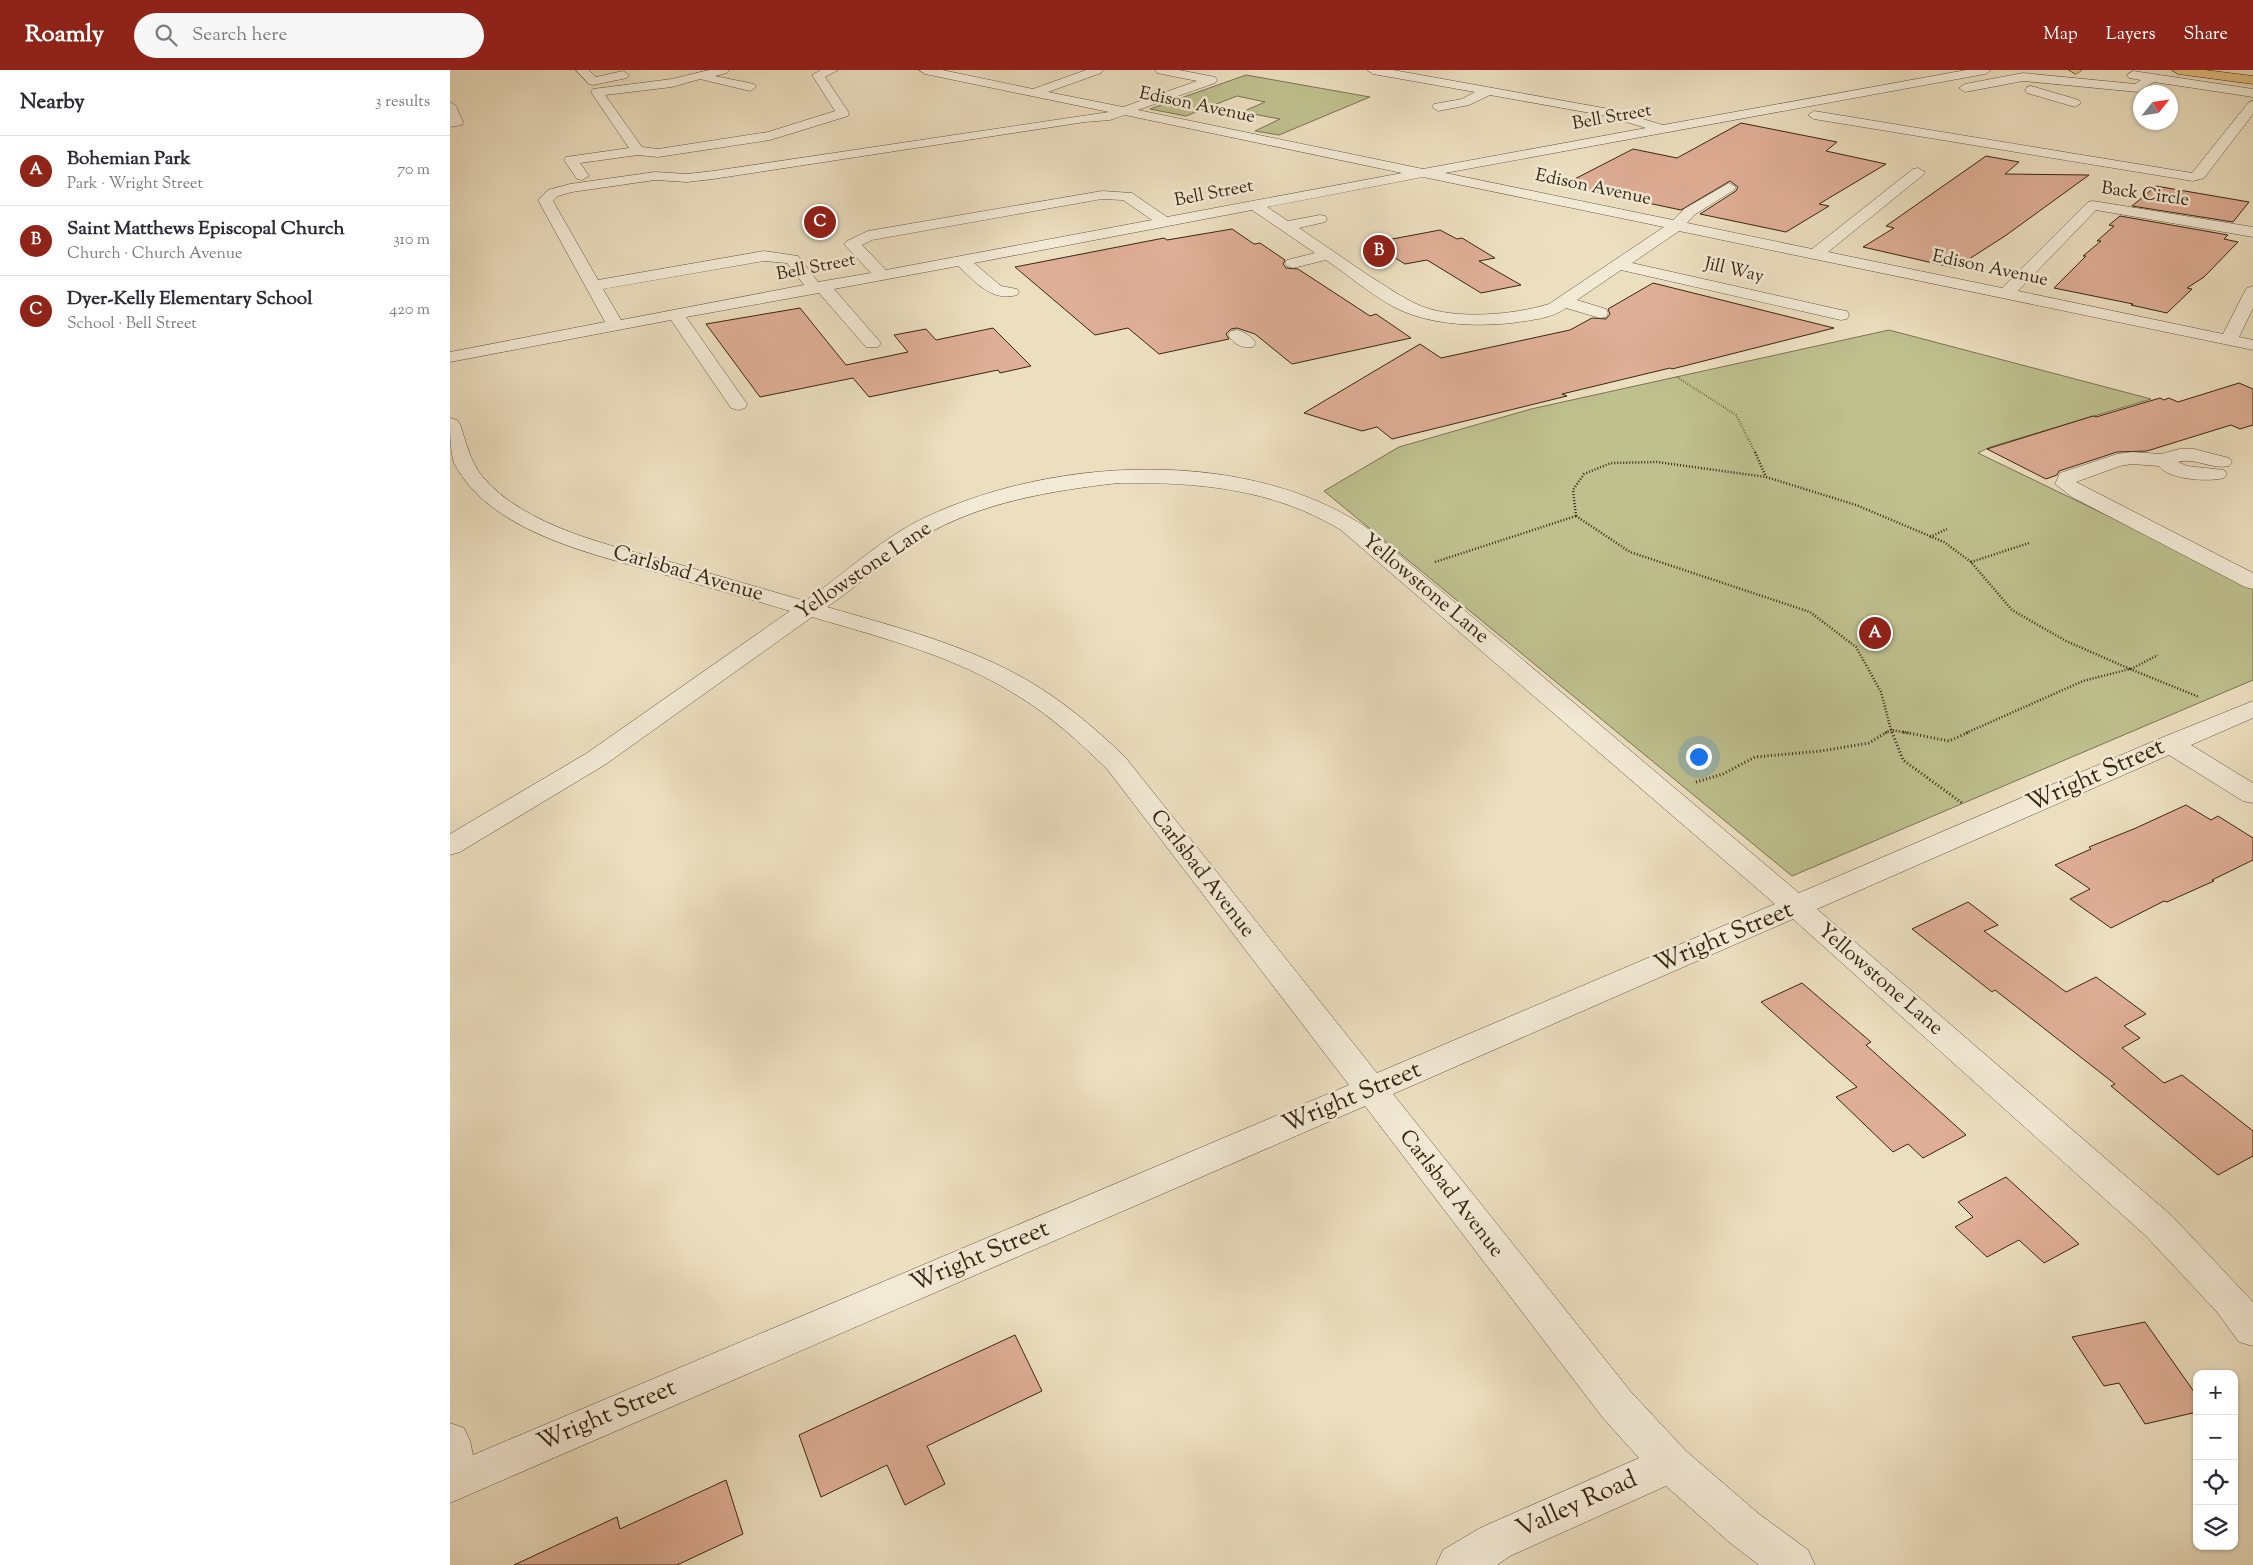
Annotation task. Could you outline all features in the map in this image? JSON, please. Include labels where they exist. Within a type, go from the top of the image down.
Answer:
[{"type":"highway","points":[[2178,70],[2253,80]]},
{"type":"highway","points":[[2239,70],[2253,72]]},
{"type":"street","points":[[582,70],[593,81],[638,72]]},
{"type":"street","points":[[638,151],[597,92],[672,83],[723,70]]},
{"type":"street","points":[[582,176],[572,160],[638,151],[658,153],[770,136],[844,113],[818,75],[832,70]]},
{"type":"street","points":[[1034,92],[1097,70]]},
{"type":"street","points":[[616,326],[595,285],[545,200],[553,193],[570,188],[655,176],[687,178],[713,175],[1010,131],[1070,120],[1110,116],[1211,80],[1161,70]]},
{"type":"street","points":[[1372,70],[1610,112],[1677,135]]},
{"type":"street","name":"Bell Street","points":[[450,357],[883,276],[918,274],[962,261],[1663,129],[1748,107],[1768,110],[1966,71],[1985,70]]},
{"type":"street","points":[[2075,70],[2107,72]]},
{"type":"street","name":"Edison Avenue","points":[[935,71],[1125,112],[2253,344]]},
{"type":"street","points":[[2122,74],[2253,92]]},
{"type":"street","points":[[699,76],[750,87]]},
{"type":"street","points":[[1952,90],[2024,76],[2133,87]]},
{"type":"street","points":[[2042,78],[2107,97]]},
{"type":"street","points":[[2142,85],[2151,78]]},
{"type":"street","points":[[2001,81],[2075,103]]},
{"type":"street","points":[[1438,107],[1465,102],[1489,91]]},
{"type":"street","points":[[1876,126],[1852,108],[1814,116],[1876,126],[2194,177],[2199,175],[2253,104],[2178,92]]},
{"type":"street","points":[[450,106],[457,122],[450,123]]},
{"type":"street","points":[[1748,107],[1780,122]]},
{"type":"street","points":[[1618,138],[1641,142]]},
{"type":"street","points":[[1816,254],[1918,172]]},
{"type":"street","points":[[1256,206],[1328,255],[1361,283],[1407,307],[1452,318],[1490,320],[1520,318],[1545,312],[1565,302],[1676,226],[1689,212],[1729,187]]},
{"type":"street","points":[[883,276],[852,244],[868,236],[1102,195],[1127,196],[1166,223]]},
{"type":"street","name":"Back Circle","points":[[2007,293],[2093,205],[2253,232]]},
{"type":"street","points":[[1286,226],[1320,219]]},
{"type":"street","points":[[1294,263],[1328,255]]},
{"type":"street","points":[[595,285],[764,256],[792,259],[872,343]]},
{"type":"street","points":[[962,261],[996,291],[1011,292]]},
{"type":"street","name":"Jill Way","points":[[1618,265],[1841,315]]},
{"type":"street","points":[[2228,340],[2253,291]]},
{"type":"street","points":[[1565,302],[1600,313]]},
{"type":"street","points":[[676,315],[738,404]]},
{"type":"street","points":[[1440,333],[1450,326],[1452,318]]},
{"type":"street","points":[[1520,318],[1538,333]]},
{"type":"street","name":"Carlsbad Avenue","points":[[450,424],[464,464],[478,483],[499,502],[526,519],[560,535],[601,549],[922,642],[968,659],[1010,680],[1050,704],[1085,732],[1116,763],[1617,1405],[1672,1464],[1744,1528],[1793,1565]]},
{"type":"street","points":[[2220,468],[2194,455],[2175,454],[2167,459],[2168,461],[2132,458],[2117,460],[2067,477],[2066,484],[2087,497],[2253,582]]},
{"type":"street","name":"Yellowstone Lane","points":[[450,846],[546,789],[637,731],[808,608],[832,593],[899,542],[953,514],[1017,493],[1086,481],[1155,477],[1223,482],[1285,496],[1313,506],[1359,533],[1797,907],[2158,1226],[2230,1301],[2253,1330]]},
{"type":"street","name":"Wright Street","points":[[453,1482],[1797,907],[2253,709]]},
{"type":"street","points":[[2170,744],[2253,795]]},
{"type":"street","points":[[450,1441],[453,1482]]},
{"type":"street","name":"Valley Road","points":[[1458,1565],[1494,1542],[1672,1464]]},
{"type":"path","points":[[1677,377],[1736,415],[1748,436],[1766,477]]},
{"type":"path","points":[[1962,804],[1903,760],[1891,730],[1881,692],[1856,647],[1810,612],[1630,552],[1576,516],[1573,490],[1584,474],[1611,463],[1657,462],[1766,477],[1856,505],[1944,542],[1972,562],[2012,610],[2066,642],[2199,697]]},
{"type":"path","points":[[1427,564],[1576,516]]},
{"type":"path","points":[[1930,537],[1947,529]]},
{"type":"path","points":[[1972,562],[2029,543]]},
{"type":"path","points":[[1691,784],[1723,774],[1755,757],[1821,751],[1869,743],[1891,730],[1949,741],[2083,681],[2130,669],[2158,655]]},
{"type":"green space","points":[[1246,75],[1370,97],[1279,135],[1255,131],[1280,119],[1242,112],[1265,102],[1237,96],[1186,116],[1150,109]]},
{"type":"green space","points":[[1889,330],[2151,399],[1990,447],[1978,453],[2253,586],[2253,680],[1792,876],[1324,491],[1399,447],[1531,409]]},
{"type":"building","points":[[1741,123],[1837,142],[1826,151],[1886,164],[1819,204],[1829,206],[1786,232],[1700,214],[1736,191],[1738,187],[1730,181],[1681,210],[1563,185],[1633,149],[1677,158]]},
{"type":"building","points":[[1986,156],[2019,162],[2005,174],[2089,175],[2005,236],[1955,268],[1863,247],[1894,228],[1886,226]]},
{"type":"building","points":[[2156,186],[2249,202],[2233,222],[2132,206]]},
{"type":"building","points":[[2120,216],[2228,235],[2224,239],[2238,242],[2204,277],[2187,288],[2192,289],[2167,313],[2054,288],[2086,256],[2083,256],[2101,241],[2097,241],[2114,226],[2109,225]]},
{"type":"building","points":[[1232,229],[1254,244],[1260,243],[1285,260],[1283,264],[1286,268],[1298,269],[1370,316],[1376,314],[1411,338],[1292,364],[1255,334],[1237,328],[1231,329],[1226,334],[1229,339],[1159,354],[1128,328],[1095,335],[1015,267],[1164,238],[1167,240]]},
{"type":"building","points":[[1440,230],[1457,239],[1462,238],[1495,258],[1479,261],[1521,285],[1481,293],[1427,260],[1405,264],[1371,243]]},
{"type":"building","points":[[1653,283],[1834,328],[1672,369],[1562,394],[1567,396],[1392,439],[1377,427],[1362,431],[1304,413],[1420,344],[1441,358],[1570,330],[1592,318],[1606,319],[1610,314],[1608,309]]},
{"type":"building","points":[[800,308],[846,365],[908,352],[894,335],[926,329],[936,340],[993,328],[1031,366],[1000,373],[998,370],[869,397],[853,378],[760,397],[706,324]]},
{"type":"building","points":[[2239,383],[2253,389],[2253,425],[2240,429],[2231,425],[2147,451],[2117,452],[2059,471],[2057,475],[2046,479],[1987,449],[2093,416],[2096,417],[2160,398],[2164,400],[2169,398],[2178,402]]},
{"type":"building","points":[[2186,805],[2211,820],[2218,816],[2253,838],[2253,860],[2212,880],[2214,881],[2167,902],[2164,901],[2111,928],[2070,899],[2090,889],[2055,865],[2091,849],[2089,847]]},
{"type":"building","points":[[1968,902],[1998,925],[1984,931],[2066,992],[2096,977],[2146,1014],[2124,1026],[2140,1038],[2122,1048],[2164,1083],[2182,1075],[2253,1131],[2253,1156],[2218,1175],[2111,1086],[2115,1084],[1995,990],[1992,992],[1912,929]]},
{"type":"building","points":[[1802,983],[1871,1042],[1866,1045],[1966,1135],[1923,1158],[1908,1144],[1893,1152],[1836,1097],[1857,1087],[1761,1002]]},
{"type":"building","points":[[2006,1177],[2079,1244],[2044,1263],[2019,1240],[1987,1257],[1955,1227],[1973,1217],[1958,1202]]},
{"type":"building","points":[[2145,1322],[2193,1390],[2193,1413],[2145,1424],[2119,1383],[2104,1386],[2072,1337]]},
{"type":"building","points":[[1015,1335],[1042,1391],[927,1446],[945,1484],[905,1505],[887,1465],[821,1497],[799,1435]]},
{"type":"building","points":[[726,1480],[743,1534],[677,1565],[514,1565],[617,1517],[620,1529]]},
{"type":"place","name":"Dyer-Kelly Elementary School","points":[[820,222]]},
{"type":"place","name":"Saint Matthews Episcopal Church","points":[[1379,251]]},
{"type":"place","name":"Bohemian Park","points":[[1875,633]]}]
